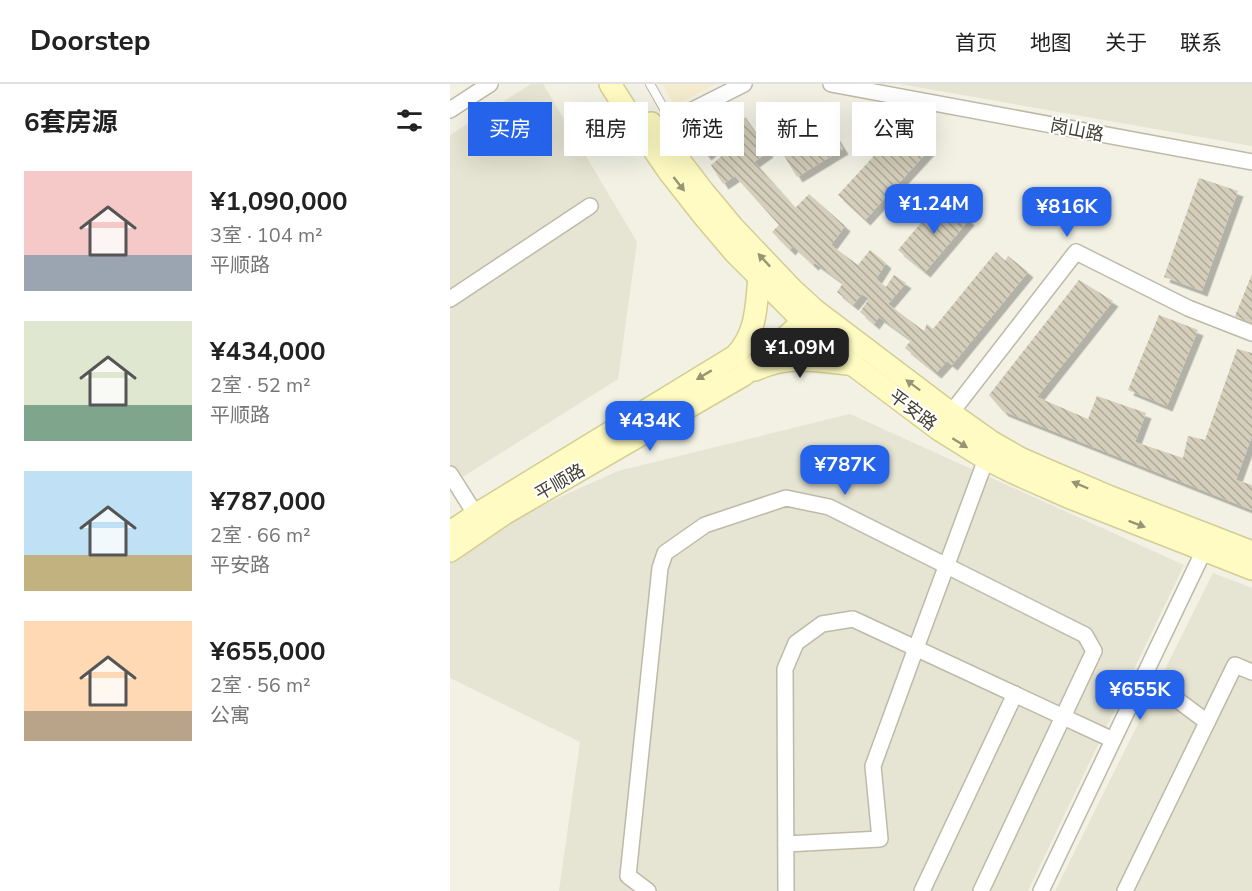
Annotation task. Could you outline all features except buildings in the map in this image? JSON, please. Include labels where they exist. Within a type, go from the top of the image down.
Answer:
[{"type":"main road","name":"平安路","points":[[610,84],[669,172],[735,253],[759,277],[809,315],[993,442],[1036,466],[1108,496],[1207,543],[1252,569]]},
{"type":"main road","name":"平安路","points":[[624,84],[660,122]]},
{"type":"main road","name":"平安路","points":[[684,156],[733,227],[775,272],[809,315],[854,365],[938,429],[986,459],[1068,496],[1207,543],[1252,552]]},
{"type":"main road","name":"平顺路","points":[[450,532],[735,356],[746,343],[753,328],[759,277]]},
{"type":"main road","name":"平顺路","points":[[450,551],[512,509],[744,375],[809,315]]},
{"type":"main road","points":[[744,375],[780,361],[806,359],[854,365]]},
{"type":"street","points":[[450,110],[490,84]]},
{"type":"street","points":[[708,102],[744,84]]},
{"type":"street","name":"岗山路","points":[[839,85],[1252,162]]},
{"type":"street","points":[[450,299],[590,206]]},
{"type":"street","points":[[951,413],[1076,252],[1188,308],[1252,333]]},
{"type":"street","points":[[786,844],[880,839],[873,766],[986,459]]},
{"type":"street","points":[[450,474],[476,514]]},
{"type":"street","points":[[648,891],[628,876],[660,568],[664,553],[705,525],[786,498],[829,507],[1085,635],[1094,651],[981,891]]},
{"type":"street","points":[[1041,891],[1207,543]]},
{"type":"street","points":[[786,891],[785,669],[796,643],[822,624],[853,619],[1113,740]]},
{"type":"street","points":[[1125,891],[1235,665],[1252,672]]},
{"type":"street","points":[[1144,675],[1207,722]]},
{"type":"street","points":[[922,891],[1015,694]]},
{"type":"lane","points":[[650,84],[660,116]]},
{"type":"shaded area","points":[[531,84],[543,84],[564,119],[564,156],[586,156],[637,242],[618,379],[450,485],[450,135],[468,124],[468,156],[552,156],[552,102],[502,102]]},
{"type":"shaded area","points":[[663,84],[715,84],[683,102],[672,102]]},
{"type":"shaded area","points":[[900,84],[1252,84],[1252,146]]},
{"type":"shaded area","points":[[850,414],[1184,565],[1028,891],[559,891],[580,742],[450,678],[450,558],[498,525],[618,471]]},
{"type":"shaded area","points":[[1213,573],[1252,588],[1252,891],[1055,891]]}]
